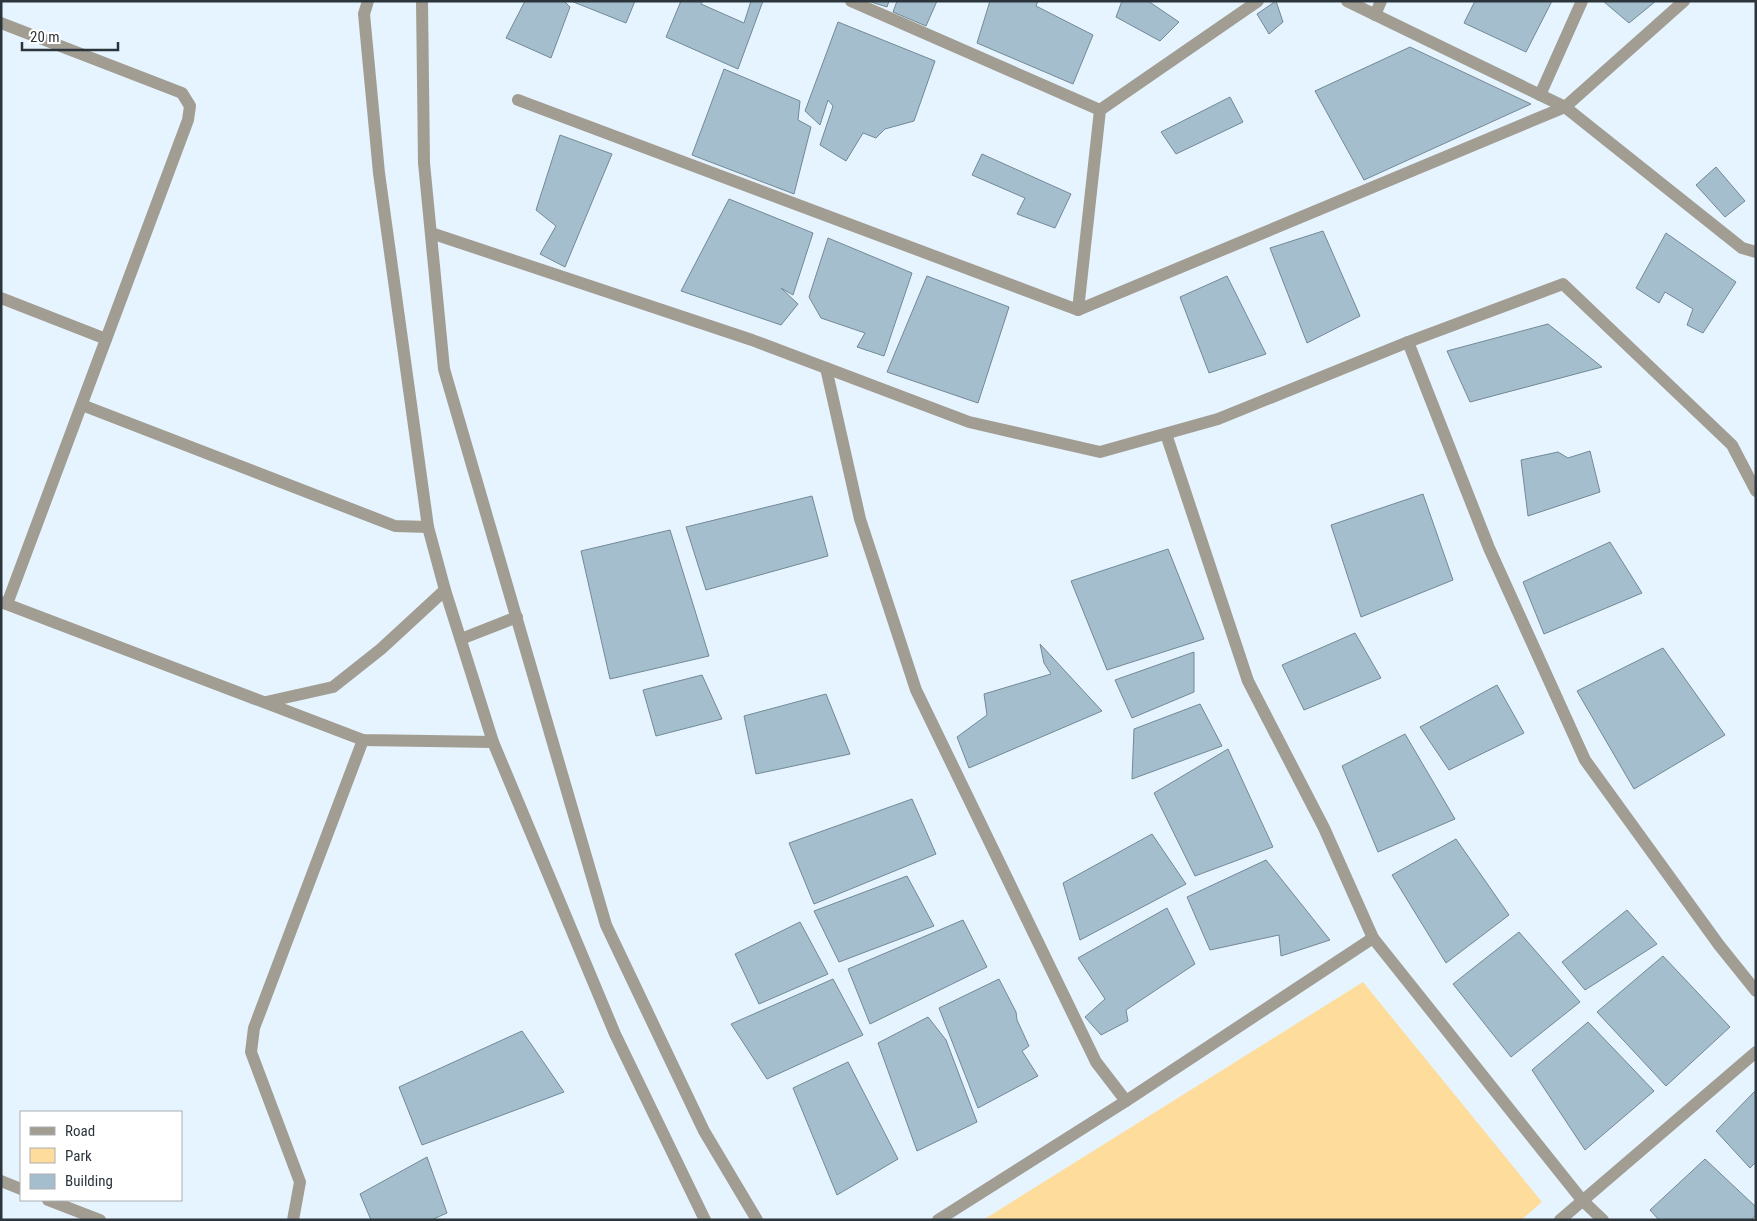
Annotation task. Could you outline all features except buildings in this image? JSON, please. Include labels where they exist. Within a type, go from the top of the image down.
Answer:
[{"type":"street","points":[[368,1],[364,14],[379,173],[428,527],[445,590],[493,742],[615,1034],[705,1220]]},
{"type":"street","points":[[422,1],[424,163],[444,369],[606,925],[704,1131],[757,1220]]},
{"type":"street","points":[[851,1],[1100,110]]},
{"type":"street","points":[[1078,310],[1100,110],[1258,1]]},
{"type":"street","points":[[1347,1],[1565,107],[1742,248],[1756,252]]},
{"type":"street","points":[[1375,14],[1381,1]]},
{"type":"street","points":[[1540,95],[1582,1]]},
{"type":"street","points":[[518,100],[1078,310],[1565,107],[1684,1]]},
{"type":"street","points":[[1,23],[182,94],[190,106],[188,120],[82,405],[4,603],[363,740],[493,742]]},
{"type":"street","points":[[431,233],[752,340],[969,422],[1100,452],[1218,419],[1408,342],[1562,284],[1732,445],[1756,492]]},
{"type":"street","points":[[1,298],[106,339]]},
{"type":"street","points":[[1408,342],[1489,548],[1585,760],[1718,945],[1756,991]]},
{"type":"street","points":[[826,368],[860,519],[916,690],[1096,1062],[1126,1101]]},
{"type":"street","points":[[82,405],[395,526],[428,527]]},
{"type":"street","points":[[1166,434],[1248,681],[1324,828],[1373,938],[1582,1200],[1603,1220]]},
{"type":"street","points":[[266,702],[333,687],[381,648],[445,590]]},
{"type":"street","points":[[461,638],[517,617]]},
{"type":"street","points":[[293,1220],[300,1182],[251,1052],[254,1028],[363,740]]},
{"type":"street","points":[[938,1220],[1126,1101],[1373,938]]},
{"type":"street","points":[[1560,1220],[1756,1052]]},
{"type":"street","points":[[1,1182],[20,1189]]},
{"type":"street","points":[[51,1201],[100,1220]]},
{"type":"green space","points":[[1363,982],[1542,1202],[1521,1220],[983,1220]]}]
